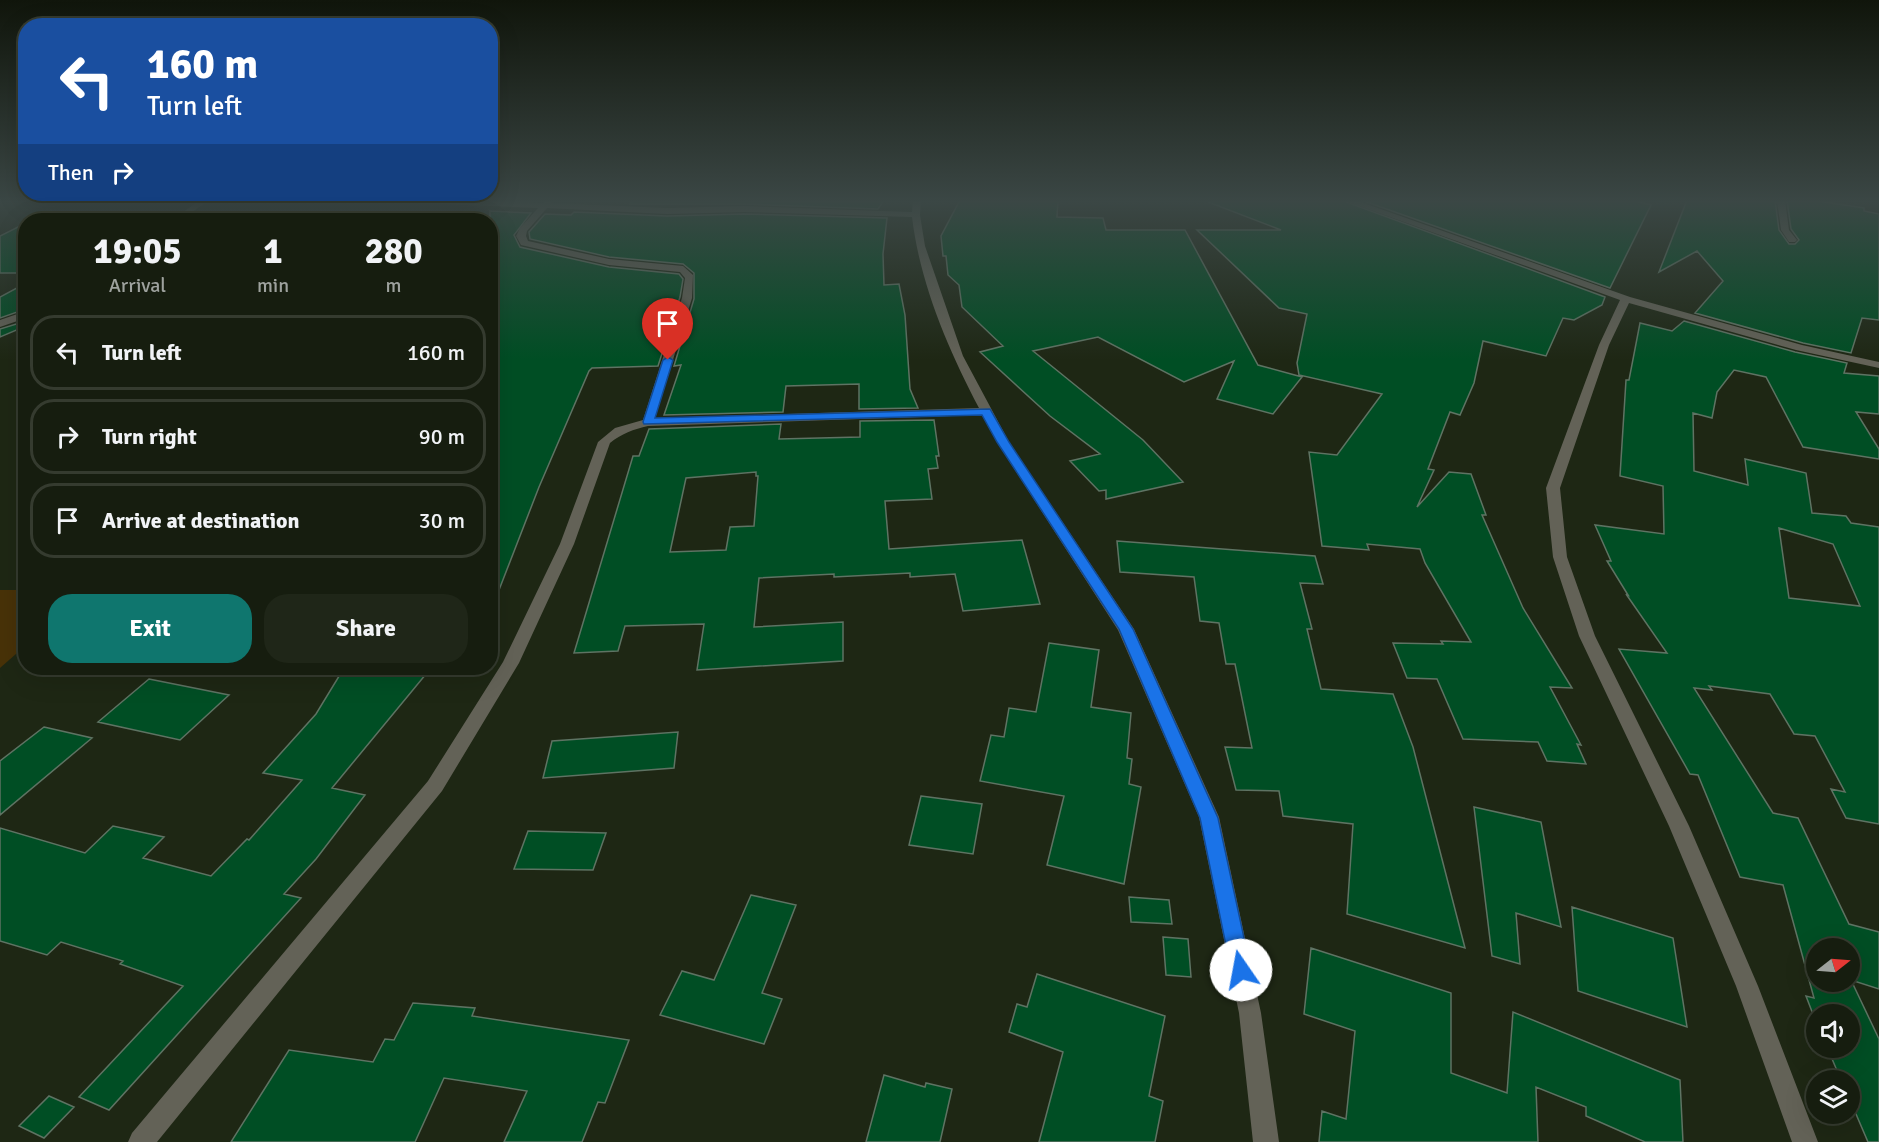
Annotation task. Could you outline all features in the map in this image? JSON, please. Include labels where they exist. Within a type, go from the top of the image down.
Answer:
[{"type":"street","points":[[564,253],[609,262],[683,269],[691,277],[687,298],[648,422]]},
{"type":"street","points":[[922,253],[957,356],[1003,442],[1126,629],[1209,818],[1250,1013],[1266,1142]]},
{"type":"street","points":[[1497,253],[1626,299],[1800,348],[1879,365]]},
{"type":"street","points":[[1626,299],[1604,345],[1553,488],[1560,557],[1587,636],[1679,826],[1742,976],[1805,1142]]},
{"type":"street","points":[[0,324],[18,317]]},
{"type":"street","points":[[141,1142],[435,786],[511,663],[567,544],[604,442],[613,433],[626,427],[648,422],[986,411]]},
{"type":"shaded area","points":[[0,590],[18,590],[18,652],[0,668]]},
{"type":"building","points":[[0,253],[18,253],[18,273],[0,273]]},
{"type":"building","points":[[498,253],[548,253],[609,267],[679,274],[683,279],[680,297],[658,366],[592,368],[589,371],[539,487],[498,593]]},
{"type":"building","points":[[593,253],[883,253],[884,285],[899,284],[905,315],[910,389],[918,408],[859,409],[859,384],[786,386],[783,412],[664,415],[681,365],[674,366],[694,299],[694,273],[683,264]]},
{"type":"building","points":[[943,253],[1198,253],[1258,365],[1302,377],[1273,414],[1217,399],[1234,361],[1184,382],[1098,337],[1033,351],[1143,440],[1183,482],[1106,499],[1106,490],[1099,491],[1070,461],[1100,454],[1050,416],[980,352],[1003,346],[962,307],[959,285],[948,275],[946,256],[943,256]]},
{"type":"building","points":[[1221,253],[1486,253],[1605,297],[1602,305],[1574,320],[1563,318],[1546,356],[1483,341],[1474,383],[1460,415],[1450,412],[1428,469],[1434,470],[1417,507],[1449,472],[1471,474],[1486,515],[1482,515],[1523,608],[1572,688],[1550,687],[1581,745],[1577,744],[1586,764],[1547,761],[1538,742],[1463,739],[1437,679],[1407,678],[1393,643],[1471,642],[1425,563],[1420,549],[1367,544],[1369,550],[1322,546],[1309,452],[1337,455],[1382,394],[1299,375],[1297,363],[1307,314],[1279,308]]},
{"type":"building","points":[[1512,253],[1627,253],[1610,288]]},
{"type":"building","points":[[1666,253],[1693,253],[1659,272]]},
{"type":"building","points":[[1699,253],[1879,253],[1879,320],[1862,318],[1851,353],[1803,343],[1695,313],[1723,281]]},
{"type":"building","points":[[18,287],[18,312],[0,318],[0,297]]},
{"type":"building","points":[[1684,321],[1795,352],[1847,363],[1844,373],[1879,376],[1879,414],[1856,412],[1879,449],[1879,459],[1803,447],[1766,377],[1734,370],[1717,392],[1712,418],[1693,413],[1694,471],[1748,485],[1745,459],[1806,473],[1812,513],[1846,516],[1851,523],[1879,527],[1879,824],[1846,818],[1831,789],[1845,792],[1815,736],[1794,734],[1770,694],[1709,686],[1712,690],[1694,688],[1773,813],[1798,818],[1849,924],[1879,932],[1879,989],[1860,983],[1860,938],[1806,938],[1806,969],[1783,885],[1740,877],[1698,775],[1690,774],[1619,649],[1667,653],[1626,594],[1628,595],[1607,561],[1611,561],[1595,525],[1664,534],[1663,486],[1620,476],[1626,380],[1629,380],[1640,323],[1672,331]],"holes":[[[1779,528],[1833,544],[1860,606],[1789,598]]]},
{"type":"building","points":[[18,323],[18,329],[0,337],[0,329]]},
{"type":"building","points":[[934,420],[939,456],[936,456],[938,468],[928,469],[932,499],[885,501],[889,549],[1022,540],[1040,604],[963,611],[955,574],[910,577],[910,573],[834,577],[834,574],[759,578],[754,627],[843,622],[843,661],[697,670],[704,624],[625,626],[618,651],[574,653],[633,456],[639,456],[649,429],[781,424],[779,439],[860,437],[860,421]],"holes":[[[756,472],[758,476],[754,526],[730,527],[726,550],[670,552],[686,478]]]},
{"type":"building","points":[[1117,541],[1315,556],[1323,584],[1300,583],[1312,629],[1307,629],[1321,689],[1393,694],[1413,747],[1465,948],[1347,914],[1353,824],[1283,816],[1279,791],[1236,790],[1225,747],[1252,748],[1235,664],[1226,664],[1219,623],[1200,621],[1194,577],[1120,572]]},
{"type":"building","points":[[1049,643],[1099,650],[1091,707],[1131,713],[1127,758],[1132,759],[1129,784],[1141,787],[1124,884],[1047,865],[1064,796],[980,781],[991,735],[1004,737],[1009,708],[1036,712]]},
{"type":"building","points":[[340,675],[425,675],[332,788],[365,795],[316,859],[284,894],[301,898],[109,1110],[79,1097],[183,986],[120,964],[123,961],[61,942],[47,955],[0,941],[0,828],[85,853],[113,826],[164,837],[143,858],[211,876],[247,839],[249,840],[302,780],[263,773],[316,714]]},
{"type":"building","points":[[149,679],[229,695],[180,740],[98,722]]},
{"type":"building","points":[[44,727],[92,738],[0,815],[0,761]]},
{"type":"building","points":[[678,732],[674,768],[543,778],[552,741]]},
{"type":"building","points":[[921,796],[982,804],[973,854],[909,845]]},
{"type":"building","points":[[1474,807],[1541,822],[1561,927],[1516,913],[1520,964],[1492,956]]},
{"type":"building","points":[[528,831],[606,833],[593,870],[514,869]]},
{"type":"building","points":[[751,895],[796,905],[762,993],[782,999],[764,1044],[660,1015],[682,971],[714,980]]},
{"type":"building","points":[[1129,897],[1169,900],[1172,924],[1131,922]]},
{"type":"building","points":[[1572,907],[1673,938],[1687,1027],[1578,991]]},
{"type":"building","points":[[1163,937],[1188,939],[1191,977],[1166,975]]},
{"type":"building","points":[[1311,948],[1451,993],[1451,1073],[1507,1093],[1513,1012],[1680,1080],[1683,1142],[1645,1142],[1586,1116],[1586,1107],[1536,1087],[1538,1142],[1319,1142],[1322,1111],[1346,1119],[1355,1031],[1304,1014]]},
{"type":"building","points":[[1037,974],[1165,1016],[1149,1096],[1163,1101],[1155,1142],[1039,1142],[1063,1052],[1009,1032],[1017,1004],[1027,1007]]},
{"type":"building","points":[[1812,992],[1857,992],[1879,1039],[1879,1142],[1868,1142],[1860,1123],[1860,1070],[1837,1070],[1832,1058],[1860,1058],[1860,1004],[1809,1004],[1806,996],[1814,998]]},
{"type":"building","points":[[413,1003],[475,1008],[472,1016],[629,1040],[605,1103],[598,1102],[582,1142],[504,1142],[527,1091],[444,1078],[415,1142],[231,1142],[289,1050],[373,1062],[385,1039],[394,1040]]},
{"type":"building","points":[[884,1075],[925,1087],[926,1083],[952,1089],[940,1142],[866,1142]]},
{"type":"building","points":[[49,1096],[74,1107],[44,1138],[19,1126]]},
{"type":"route","points":[[668,360],[648,422],[986,411],[1003,442],[1126,629],[1209,818],[1241,970]]}]
